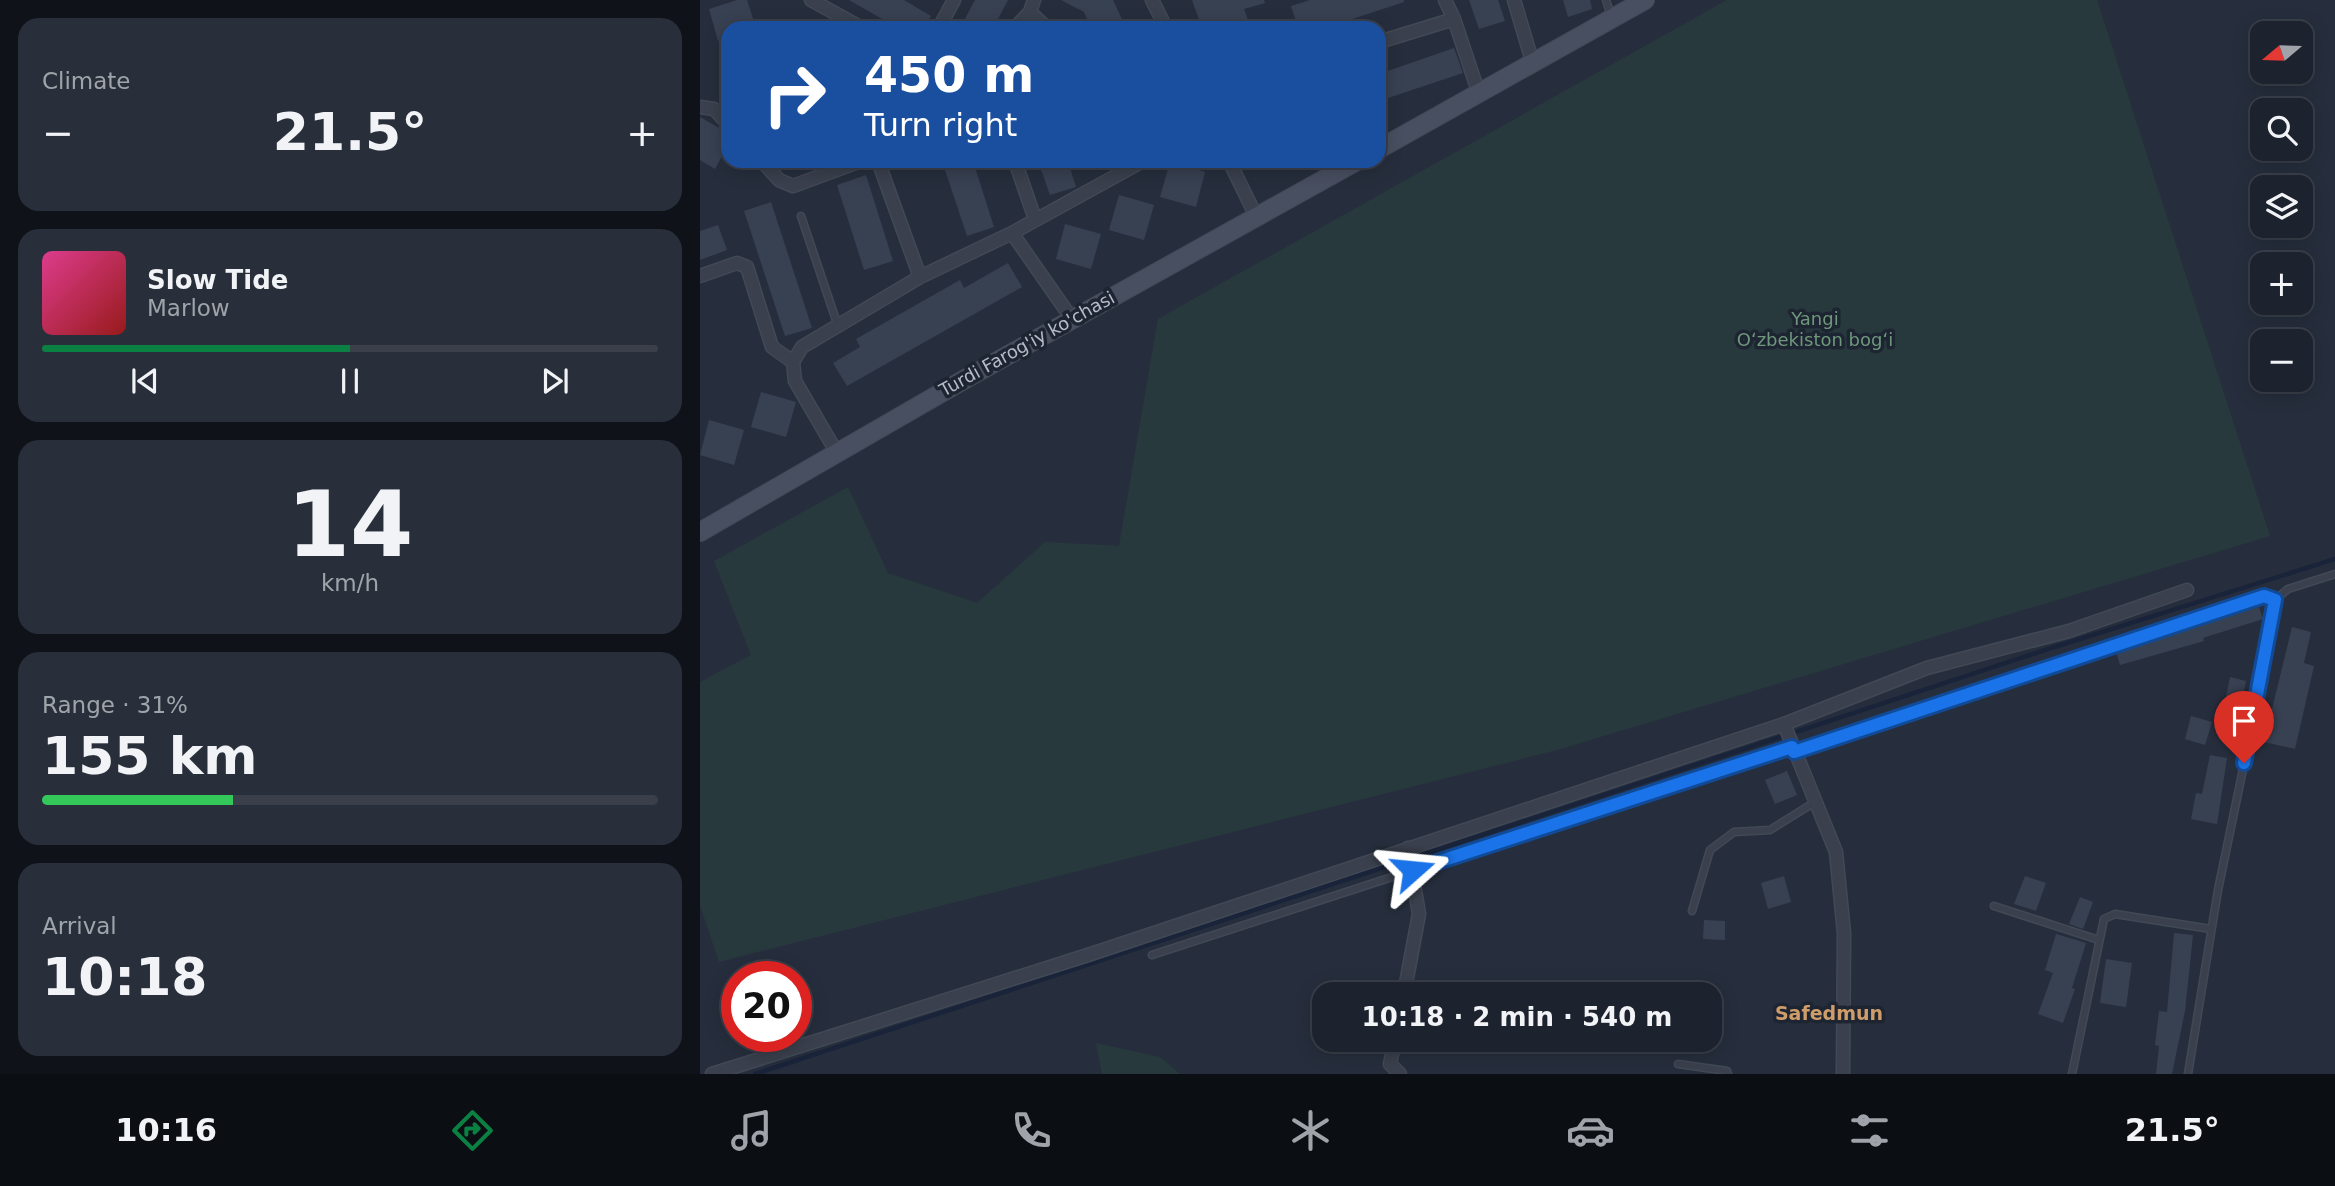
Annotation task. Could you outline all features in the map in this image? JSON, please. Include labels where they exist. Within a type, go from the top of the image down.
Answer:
[{"type":"main road","points":[[1386,145],[1645,0]]},
{"type":"main road","name":"Turdi Farog'iy ko'chasi","points":[[700,532],[1072,319],[1344,168]]},
{"type":"street","points":[[811,0],[849,21]]},
{"type":"street","points":[[1152,0],[1162,21]]},
{"type":"street","points":[[1445,0],[1479,94]]},
{"type":"street","points":[[1514,0],[1533,64]]},
{"type":"street","points":[[942,21],[952,1]]},
{"type":"street","points":[[1020,21],[1032,6],[1042,21]]},
{"type":"street","points":[[1386,40],[1454,19]]},
{"type":"street","points":[[700,107],[714,109],[721,116]]},
{"type":"street","points":[[768,168],[779,180],[793,186],[842,168]]},
{"type":"street","points":[[881,168],[920,277]]},
{"type":"street","points":[[1017,168],[1035,219]]},
{"type":"street","points":[[837,453],[795,381],[793,362],[802,347],[920,277],[1012,233],[1120,168]]},
{"type":"street","points":[[1233,168],[1256,216]]},
{"type":"street","points":[[1012,233],[1072,319]]},
{"type":"street","points":[[700,276],[737,263],[747,267],[772,347],[793,362]]},
{"type":"street","points":[[712,1074],[1088,955],[1410,859],[1784,724],[1927,668],[2069,631],[2187,590]]},
{"type":"street","points":[[1784,724],[1836,852],[1844,933],[1843,1074]]},
{"type":"street","points":[[1406,982],[1419,914],[1410,859]]},
{"type":"street","points":[[1392,1052],[1390,1064],[1400,1074]]},
{"type":"lane","points":[[1606,0],[1612,18]]},
{"type":"lane","points":[[801,216],[838,328]]},
{"type":"lane","points":[[2188,1074],[2211,929],[2275,600],[2288,589],[2335,574]]},
{"type":"lane","points":[[1152,955],[1410,859],[1792,748],[2264,596],[2275,600]]},
{"type":"lane","points":[[1692,911],[1710,850],[1734,832],[1770,830],[1816,801]]},
{"type":"lane","points":[[1994,906],[2099,940]]},
{"type":"lane","points":[[2073,1074],[2104,919],[2115,914],[2211,929]]},
{"type":"lane","points":[[1678,1064],[1727,1071],[1728,1074]]},
{"type":"green space","name":"Yangi Oʻzbekiston bogʻi","points":[[1727,0],[2097,0],[2270,536],[1557,750],[719,962],[700,905],[700,682],[751,655],[714,561],[848,487],[888,573],[977,603],[1045,542],[1119,546],[1158,319]]},
{"type":"green space","points":[[1096,1043],[1160,1057],[1180,1074],[1102,1074]]},
{"type":"building","points":[[737,0],[747,0],[754,21],[721,21],[721,40],[718,41],[709,9]]},
{"type":"building","points":[[849,0],[904,0],[931,16],[928,21],[886,21]]},
{"type":"building","points":[[975,0],[1008,0],[997,21],[964,21]]},
{"type":"building","points":[[1061,0],[1113,0],[1123,21],[1088,21],[1084,12]]},
{"type":"building","points":[[1192,0],[1264,0],[1265,3],[1244,9],[1248,21],[1200,21]]},
{"type":"building","points":[[1310,0],[1404,0],[1346,21],[1296,21],[1291,6]]},
{"type":"building","points":[[1469,0],[1498,0],[1505,21],[1479,29]]},
{"type":"building","points":[[1563,0],[1590,0],[1592,9],[1568,17]]},
{"type":"building","points":[[1454,48],[1463,73],[1386,99],[1386,72]]},
{"type":"building","points":[[700,117],[721,129],[721,158],[715,169],[700,160]]},
{"type":"building","points":[[944,168],[975,168],[994,227],[967,236]]},
{"type":"building","points":[[1040,168],[1070,168],[1076,187],[1050,195]]},
{"type":"building","points":[[1168,168],[1191,168],[1205,172],[1196,207],[1160,197]]},
{"type":"building","points":[[866,175],[893,261],[864,270],[837,185]]},
{"type":"building","points":[[1119,195],[1154,205],[1144,240],[1109,230]]},
{"type":"building","points":[[771,202],[812,328],[785,336],[744,211]]},
{"type":"building","points":[[1065,224],[1101,234],[1091,269],[1056,259]]},
{"type":"building","points":[[718,225],[727,250],[700,260],[700,231]]},
{"type":"building","points":[[1008,263],[1022,287],[847,386],[833,363],[860,347],[856,339],[960,280],[964,288]]},
{"type":"building","points":[[761,392],[796,402],[786,437],[751,427]]},
{"type":"building","points":[[709,420],[744,430],[734,465],[700,455]]},
{"type":"building","points":[[2259,607],[2263,619],[2203,638],[2204,641],[2120,665],[2116,651]]},
{"type":"building","points":[[2292,627],[2311,632],[2304,663],[2314,666],[2295,749],[2264,742]]},
{"type":"building","points":[[2230,677],[2246,681],[2239,715],[2223,712]]},
{"type":"building","points":[[2191,716],[2212,722],[2205,745],[2185,739]]},
{"type":"building","points":[[2210,755],[2227,758],[2217,824],[2191,819],[2196,793],[2202,794]]},
{"type":"building","points":[[1787,771],[1797,795],[1775,804],[1765,780]]},
{"type":"building","points":[[1784,876],[1791,902],[1768,909],[1761,883]]},
{"type":"building","points":[[2025,876],[2046,883],[2036,911],[2014,904]]},
{"type":"building","points":[[2080,897],[2093,902],[2083,929],[2069,924]]},
{"type":"building","points":[[1704,920],[1725,921],[1725,940],[1703,939]]},
{"type":"building","points":[[2174,933],[2193,935],[2185,1011],[2172,1074],[2156,1074],[2159,1046],[2155,1045],[2159,1011],[2167,1012]]},
{"type":"building","points":[[2056,934],[2086,943],[2072,988],[2075,989],[2063,1023],[2038,1014],[2053,973],[2045,970]]},
{"type":"building","points":[[2106,959],[2132,963],[2126,1007],[2100,1003]]},
{"type":"waterway","points":[[755,1074],[2045,650],[2335,559]]},
{"type":"district","name":"Safedmun","points":[[1829,1013]]},
{"type":"route","points":[[1413,870],[1792,747],[1794,752],[2264,596],[2275,600],[2272,626],[2244,763]]}]
